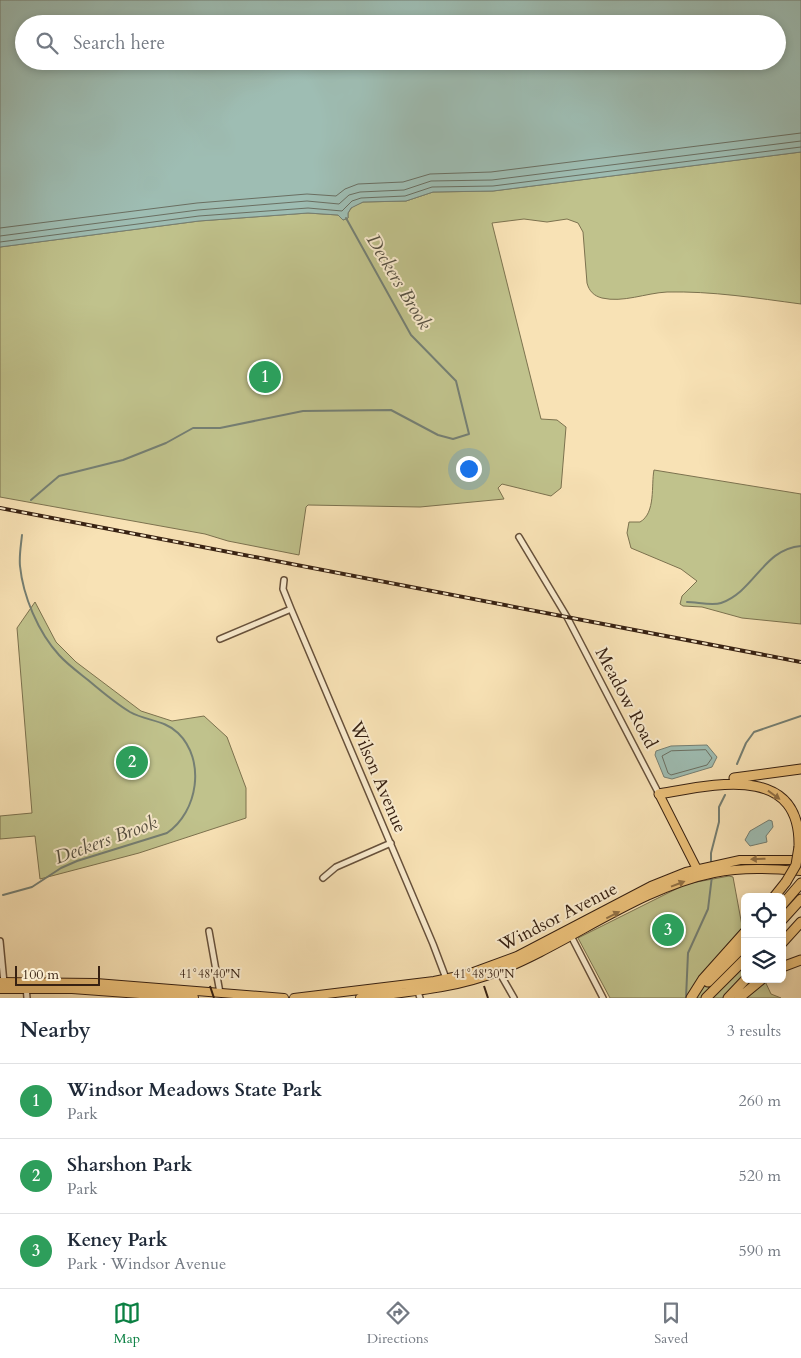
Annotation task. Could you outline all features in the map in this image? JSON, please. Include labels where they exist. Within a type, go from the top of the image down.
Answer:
[{"type":"highway","points":[[659,794],[672,787],[801,769]]},
{"type":"highway","points":[[659,794],[736,783],[762,787],[777,796],[790,810],[798,830],[799,847],[795,868],[777,893]]},
{"type":"highway","points":[[786,901],[801,884]]},
{"type":"highway","points":[[786,916],[801,899]]},
{"type":"highway","points":[[786,924],[801,907]]},
{"type":"highway","points":[[786,939],[801,922]]},
{"type":"highway","points":[[691,998],[741,937]]},
{"type":"highway","points":[[707,979],[741,949]]},
{"type":"highway","points":[[786,966],[801,960]]},
{"type":"highway","points":[[710,997],[741,963]]},
{"type":"highway","points":[[710,997],[741,970]]},
{"type":"highway","points":[[728,998],[742,983]]},
{"type":"highway","points":[[739,998],[757,983]]},
{"type":"main road","name":"Meadow Road","points":[[659,794],[696,868],[708,875]]},
{"type":"main road","name":"Windsor Avenue","points":[[360,998],[418,991],[497,968],[529,954],[638,898],[666,880],[696,868],[756,859],[801,860]]},
{"type":"main road","name":"Windsor Avenue","points":[[638,898],[708,875],[760,869],[801,872]]},
{"type":"main road","points":[[2,985],[26,984],[194,998]]},
{"type":"main road","points":[[107,991],[220,993],[251,997],[284,998]]},
{"type":"main road","name":"Windsor Avenue","points":[[294,998],[418,991]]},
{"type":"street","name":"Meadow Road","points":[[519,538],[567,617],[659,794]]},
{"type":"street","name":"Wilson Avenue","points":[[284,580],[284,588],[291,609],[391,843],[447,983]]},
{"type":"street","points":[[220,639],[291,609]]},
{"type":"street","points":[[323,878],[336,867],[391,843]]},
{"type":"street","points":[[209,931],[220,993]]},
{"type":"street","points":[[570,933],[603,998]]},
{"type":"street","points":[[0,941],[2,985]]},
{"type":"street","points":[[497,968],[514,998]]},
{"type":"street","points":[[26,984],[27,998]]},
{"type":"green space","points":[[801,152],[801,304],[734,295],[684,292],[667,292],[618,299],[602,298],[592,293],[587,283],[583,232],[578,223],[567,219],[547,222],[524,219],[492,223],[541,419],[557,420],[566,427],[561,488],[551,496],[502,484],[498,488],[504,499],[420,507],[308,505],[306,507],[299,555],[228,541],[205,534],[0,497],[0,247],[199,221],[308,213],[338,215],[343,220],[348,218],[348,213],[352,207],[363,202],[406,201],[433,192],[493,191]]},
{"type":"green space","points":[[654,470],[801,494],[801,624],[742,618],[702,607],[683,606],[680,604],[682,596],[697,581],[681,569],[631,548],[627,533],[629,522],[640,522],[649,512]]},
{"type":"green space","points":[[35,602],[56,642],[76,662],[141,711],[172,721],[204,716],[227,737],[246,788],[246,818],[139,853],[40,879],[35,836],[0,839],[0,816],[32,813],[17,628]]},
{"type":"green space","points":[[729,876],[733,877],[741,920],[741,983],[766,983],[771,994],[781,998],[610,998],[578,938],[686,884]]},
{"type":"water","points":[[0,0],[801,0],[801,152],[493,191],[433,192],[406,201],[363,202],[351,208],[348,218],[343,220],[338,215],[308,213],[199,221],[0,247]]},
{"type":"water","points":[[707,745],[717,757],[712,767],[672,779],[664,777],[655,755],[656,751],[671,746]]},
{"type":"water","points":[[769,820],[772,821],[773,827],[766,836],[767,842],[750,846],[745,840],[750,831]]},
{"type":"waterway","name":"Deckers Brook","points":[[31,500],[59,476],[123,460],[166,443],[193,428],[220,428],[303,411],[391,410],[438,435],[453,439],[469,434],[456,381],[411,335],[346,218]]},
{"type":"waterway","name":"Deckers Brook","points":[[3,895],[32,887],[61,868],[77,861],[167,833],[178,824],[186,812],[195,785],[192,757],[187,744],[178,733],[161,723],[136,715],[119,705],[69,665],[44,636],[24,589],[20,562],[22,535]]},
{"type":"waterway","points":[[687,602],[721,603],[733,597],[777,554],[801,546]]},
{"type":"waterway","points":[[737,764],[746,743],[754,732],[801,716]]},
{"type":"waterway","points":[[711,863],[711,853],[719,822],[719,807],[725,795]]},
{"type":"waterway","points":[[686,998],[688,953],[708,909],[712,876]]},
{"type":"railway","points":[[0,508],[801,662]]},
{"type":"place","name":"Windsor Meadows State Park","points":[[265,377]]},
{"type":"place","name":"Sharshon Park","points":[[132,762]]},
{"type":"place","name":"Keney Park","points":[[668,930]]}]
